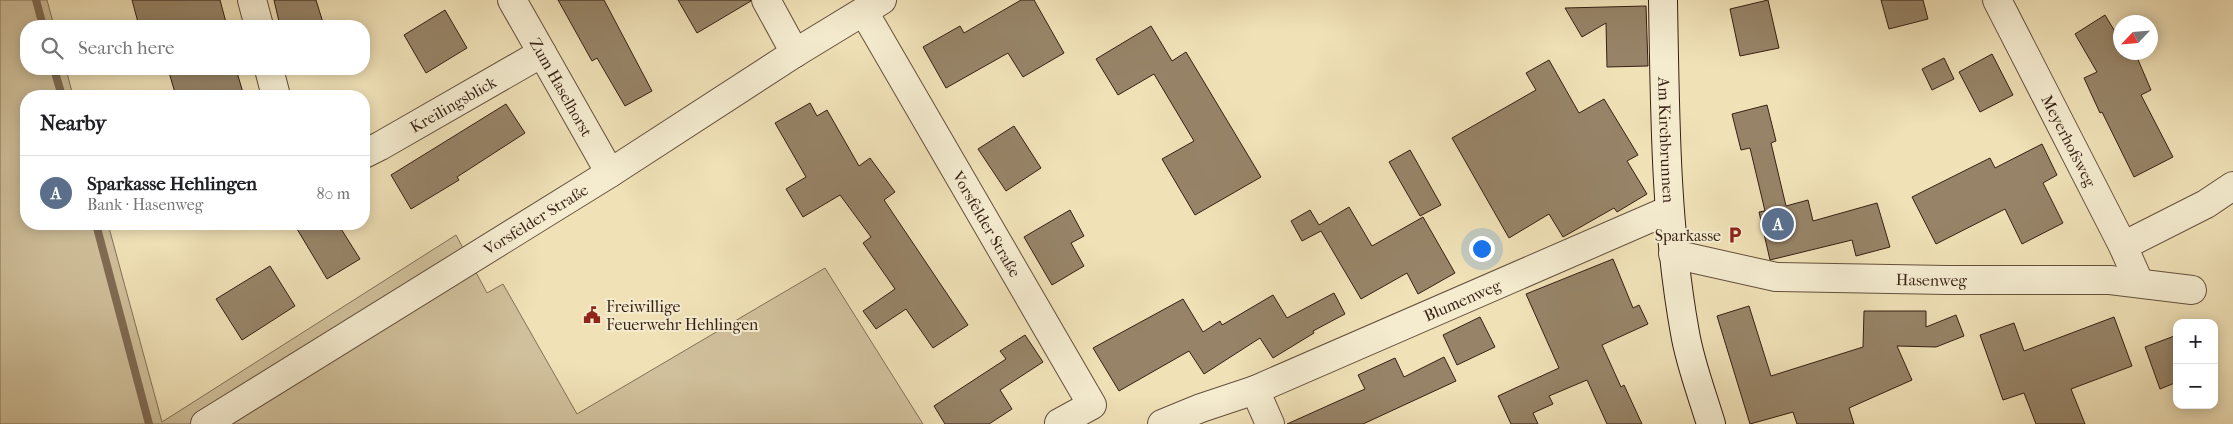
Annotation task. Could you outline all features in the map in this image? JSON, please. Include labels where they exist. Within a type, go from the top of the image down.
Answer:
[{"type":"street","points":[[252,0],[257,20]]},
{"type":"street","name":"Zum Haselhorst","points":[[512,0],[610,173]]},
{"type":"street","points":[[766,0],[795,53]]},
{"type":"street","name":"Am Kirchbrunnen","points":[[1662,0],[1669,210],[1673,254],[1685,335],[1711,424]]},
{"type":"street","name":"Meyerhofsweg","points":[[1997,0],[2123,246],[2139,282]]},
{"type":"street","name":"Vorsfelder Straße","points":[[205,424],[610,173],[795,53],[873,6],[1092,405],[1059,423]]},
{"type":"street","name":"Kreilingsblick","points":[[370,151],[542,53]]},
{"type":"street","points":[[271,75],[274,90]]},
{"type":"street","points":[[2123,246],[2206,204],[2233,186]]},
{"type":"street","name":"Blumenweg","points":[[1162,424],[1200,408],[1255,390],[1669,210]]},
{"type":"street","name":"Hasenweg","points":[[1673,254],[1776,277],[2139,282],[2192,290]]},
{"type":"street","points":[[1255,390],[1270,424]]},
{"type":"shaded area","points":[[0,0],[47,0],[52,20],[20,20],[20,75],[68,75],[71,90],[20,90],[20,230],[110,230],[162,422],[456,235],[487,293],[503,284],[577,414],[825,268],[923,424],[0,424]]},
{"type":"building","points":[[132,0],[220,0],[225,20],[137,20]]},
{"type":"building","points":[[274,0],[316,0],[322,20],[279,20]]},
{"type":"building","points":[[558,0],[604,0],[652,91],[625,106],[597,58],[592,61]]},
{"type":"building","points":[[678,0],[750,0],[751,1],[697,33]]},
{"type":"building","points":[[1021,0],[1034,0],[1064,53],[1023,77],[1008,53],[946,88],[923,47],[960,26],[964,33]]},
{"type":"building","points":[[1768,0],[1779,48],[1740,56],[1730,9]]},
{"type":"building","points":[[1881,0],[1923,0],[1928,19],[1889,29]]},
{"type":"building","points":[[1646,6],[1648,66],[1607,67],[1606,23],[1582,37],[1565,8]]},
{"type":"building","points":[[445,10],[467,48],[426,73],[404,35]]},
{"type":"building","points":[[2105,15],[2113,28],[2113,60],[2138,60],[2151,90],[2141,95],[2173,157],[2134,177],[2084,78],[2097,72],[2075,34]]},
{"type":"building","points":[[1151,26],[1172,61],[1186,52],[1261,177],[1195,215],[1162,159],[1194,141],[1154,74],[1118,95],[1096,59]]},
{"type":"building","points":[[1992,54],[2013,95],[1980,112],[1959,72]]},
{"type":"building","points":[[1944,58],[1954,79],[1932,90],[1922,69]]},
{"type":"building","points":[[1549,60],[1579,113],[1604,99],[1638,155],[1627,161],[1647,194],[1617,212],[1614,208],[1563,237],[1549,214],[1509,238],[1452,138],[1536,90],[1526,73]]},
{"type":"building","points":[[170,75],[238,75],[242,90],[174,90]]},
{"type":"building","points":[[810,103],[817,116],[827,110],[859,166],[870,158],[895,192],[884,200],[968,325],[933,348],[906,309],[876,329],[863,311],[895,289],[863,243],[871,237],[840,195],[803,217],[786,189],[806,177],[775,123]]},
{"type":"building","points":[[506,104],[525,133],[457,177],[459,180],[411,209],[391,175]]},
{"type":"building","points":[[1767,105],[1776,141],[1771,143],[1786,206],[1808,200],[1813,221],[1877,203],[1890,247],[1856,256],[1852,240],[1770,260],[1759,212],[1765,211],[1750,148],[1741,150],[1732,114]]},
{"type":"building","points":[[1014,126],[1041,168],[1006,191],[978,149]]},
{"type":"building","points":[[2042,144],[2057,175],[2043,183],[2063,223],[2022,244],[2005,209],[1936,244],[1912,197],[1990,158],[1995,168]]},
{"type":"building","points":[[1410,150],[1441,205],[1420,216],[1389,162]]},
{"type":"building","points":[[1349,207],[1372,246],[1423,217],[1455,273],[1418,294],[1407,273],[1361,299],[1321,231],[1302,241],[1291,221],[1310,210],[1319,225]]},
{"type":"building","points":[[1070,210],[1084,236],[1071,243],[1084,266],[1052,285],[1024,237]]},
{"type":"building","points":[[298,230],[342,230],[360,259],[327,279]]},
{"type":"building","points":[[1613,259],[1633,308],[1639,305],[1648,324],[1602,345],[1621,387],[1624,385],[1642,424],[1607,424],[1587,380],[1549,396],[1553,404],[1533,413],[1538,424],[1511,424],[1498,396],[1559,368],[1526,294]]},
{"type":"building","points":[[270,266],[295,306],[242,340],[216,299]]},
{"type":"building","points":[[1334,293],[1345,314],[1313,331],[1314,333],[1273,358],[1260,338],[1204,374],[1189,351],[1119,391],[1093,348],[1183,299],[1203,332],[1220,321],[1222,325],[1273,295],[1287,318]]},
{"type":"building","points":[[1749,306],[1771,376],[1863,347],[1864,311],[1926,311],[1926,327],[1956,315],[1964,336],[1936,347],[1897,346],[1912,380],[1849,408],[1854,424],[1797,424],[1793,412],[1750,424],[1717,316]]},
{"type":"building","points":[[1480,317],[1495,347],[1457,365],[1443,335]]},
{"type":"building","points":[[2114,317],[2132,366],[2071,389],[2085,424],[2036,424],[2024,393],[2003,400],[1980,335],[2014,323],[2024,351]]},
{"type":"building","points":[[1025,335],[1043,362],[1000,390],[1012,409],[989,424],[945,424],[934,406],[1006,359],[1000,351]]},
{"type":"building","points":[[2173,336],[2173,384],[2160,389],[2145,347]]},
{"type":"building","points":[[1444,357],[1456,381],[1363,424],[1287,424],[1365,389],[1358,375],[1395,358],[1404,377]]},
{"type":"waterway","points":[[36,0],[41,20]]},
{"type":"waterway","points":[[56,75],[60,90]]},
{"type":"waterway","points":[[98,230],[149,424]]},
{"type":"place","name":"Sparkasse Hehlingen","points":[[1778,224]]},
{"type":"place","name":"Sparkasse","points":[[1735,235]]},
{"type":"place","name":"Freiwillige Feuerwehr Hehlingen","points":[[592,315]]}]
